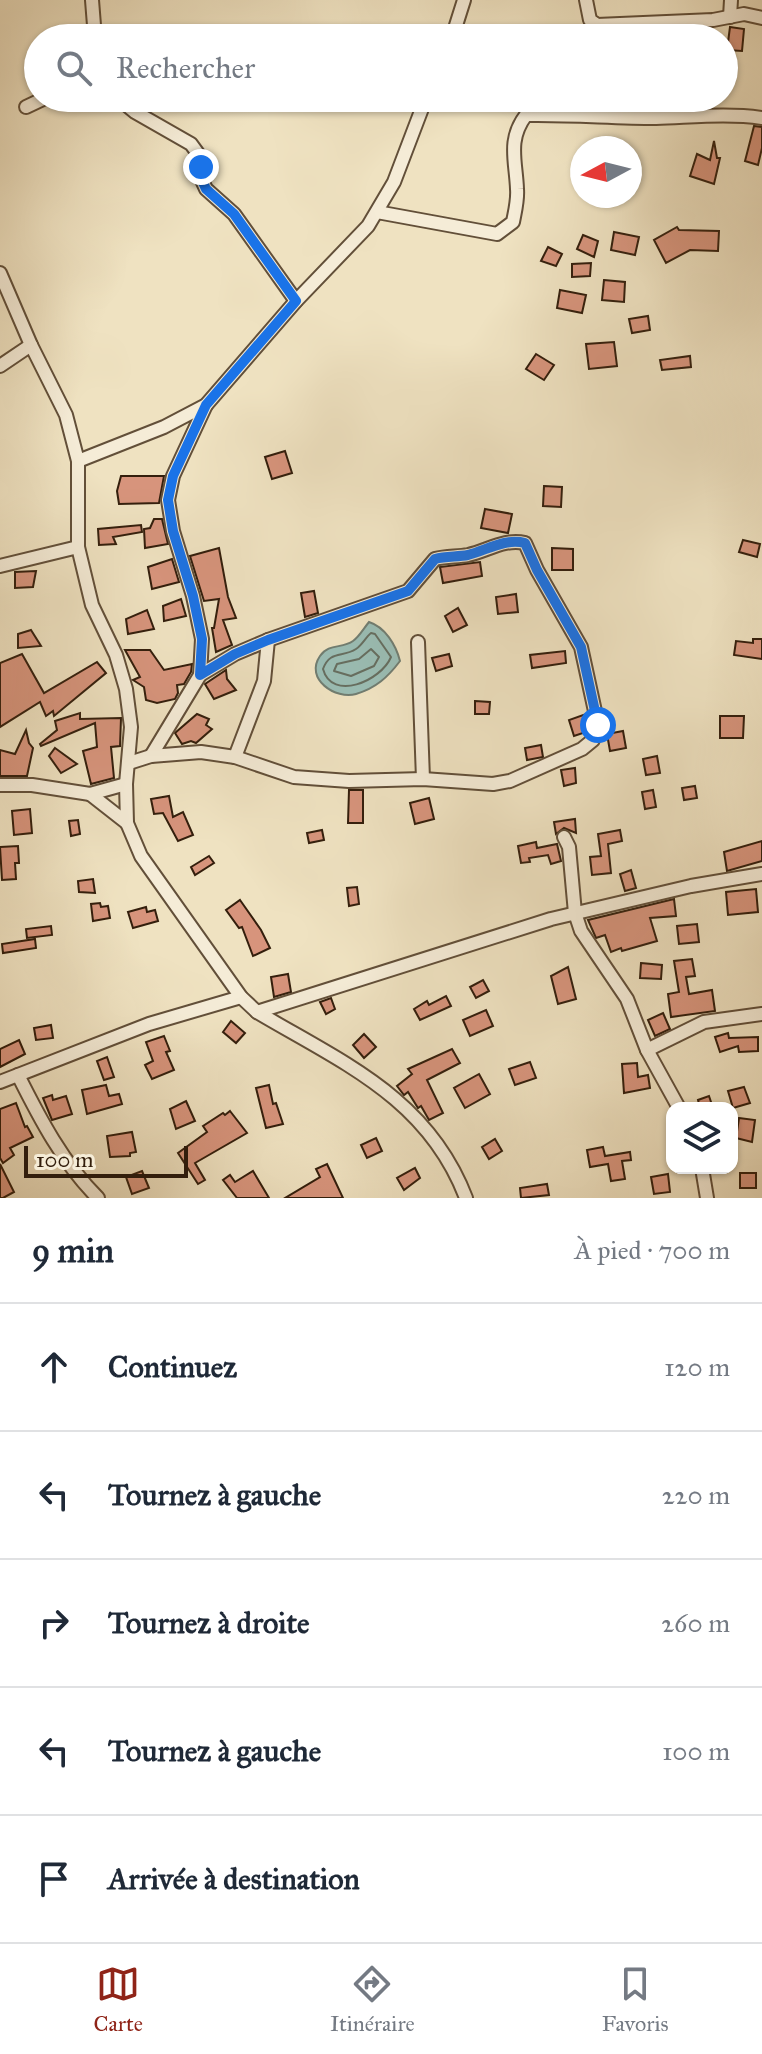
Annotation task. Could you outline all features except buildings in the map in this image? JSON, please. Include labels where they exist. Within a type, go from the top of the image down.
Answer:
[{"type":"street","points":[[92,0],[94,24]]},
{"type":"street","points":[[456,24],[464,0]]},
{"type":"street","points":[[586,0],[590,20],[596,24]]},
{"type":"street","points":[[730,17],[731,0]]},
{"type":"street","points":[[620,24],[713,20],[744,14],[762,18]]},
{"type":"street","points":[[135,112],[191,144],[199,155],[201,178],[206,189],[234,214],[296,301]]},
{"type":"street","points":[[200,675],[202,639],[193,596],[173,531],[168,500],[173,476],[206,405],[296,301],[368,226],[394,182],[421,112]]},
{"type":"street","points":[[377,212],[497,234],[513,222],[518,192],[512,152],[516,128],[526,115],[762,118]]},
{"type":"street","points":[[0,273],[66,415],[78,461],[78,547],[92,605],[116,655],[126,689],[131,727],[126,784],[127,823],[141,856],[241,997],[257,1012],[388,1091],[426,1126],[466,1198]]},
{"type":"street","points":[[0,366],[31,345]]},
{"type":"street","points":[[78,461],[164,427],[206,405]]},
{"type":"street","points":[[129,763],[151,756],[201,752],[235,757],[294,777],[349,781],[423,779],[493,784],[510,781],[582,749],[593,740],[598,725],[581,647],[525,543],[520,541],[490,546],[464,556],[435,559],[408,591],[235,654],[200,675],[151,756]]},
{"type":"street","points":[[0,566],[78,547]]},
{"type":"street","points":[[235,757],[264,681],[268,640]]},
{"type":"street","points":[[418,642],[423,779]]},
{"type":"street","points":[[0,785],[32,785],[90,794],[126,784]]},
{"type":"street","points":[[90,794],[127,823]]},
{"type":"street","points":[[564,837],[569,847],[575,913],[588,945],[627,999],[647,1050],[676,1102]]},
{"type":"street","points":[[257,1012],[575,913],[691,886],[762,874]]},
{"type":"street","points":[[0,1082],[149,1024],[241,997]]},
{"type":"street","points":[[647,1050],[704,1022],[762,1014]]},
{"type":"street","points":[[18,1075],[40,1120],[66,1160],[98,1198]]},
{"type":"street","points":[[703,1174],[707,1198]]},
{"type":"water","points":[[369,622],[389,637],[400,661],[370,689],[348,695],[332,691],[324,686],[316,672],[320,656],[327,649],[353,641]]},
{"type":"route","points":[[201,167],[201,178],[206,189],[234,214],[296,301],[206,405],[173,476],[168,500],[173,531],[193,596],[202,639],[200,675],[235,654],[268,640],[408,591],[435,559],[464,556],[490,546],[520,541],[525,543],[581,647],[598,725]]}]
